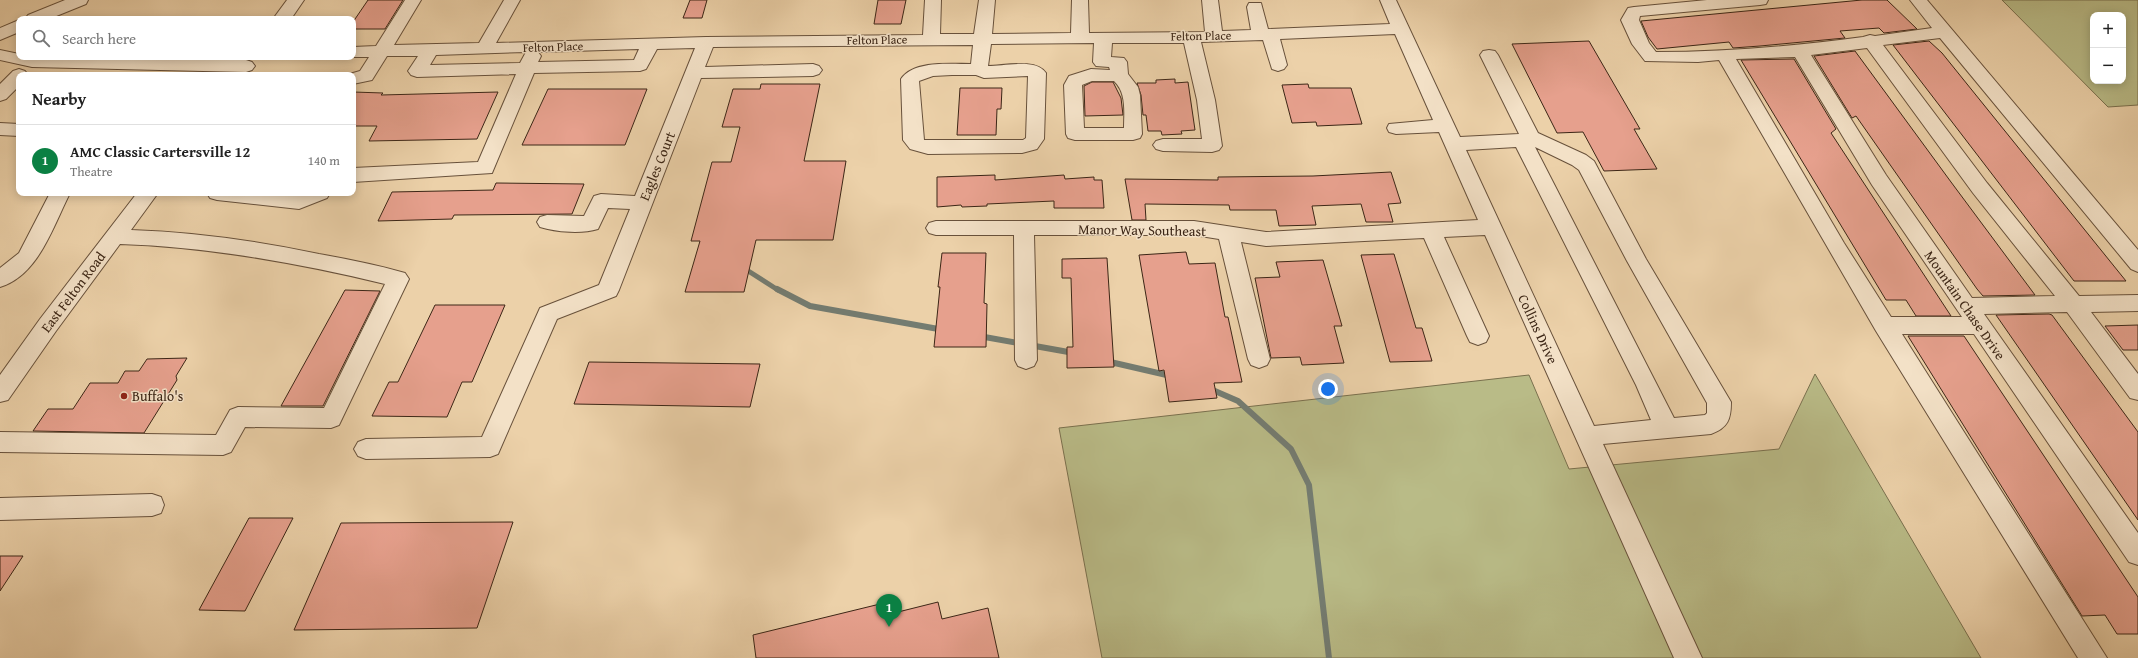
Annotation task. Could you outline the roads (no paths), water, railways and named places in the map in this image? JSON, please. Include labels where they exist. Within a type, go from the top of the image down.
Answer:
[{"type":"street","points":[[41,16],[80,0]]},
{"type":"street","points":[[284,16],[296,0]]},
{"type":"street","points":[[356,78],[366,76],[413,0]]},
{"type":"street","points":[[484,49],[512,0]]},
{"type":"street","points":[[931,40],[933,0]]},
{"type":"street","points":[[979,69],[984,39],[987,0]]},
{"type":"street","points":[[1080,0],[1080,38]]},
{"type":"street","points":[[1210,0],[1214,37]]},
{"type":"street","name":"Collins Drive","points":[[1388,0],[1688,658]]},
{"type":"street","points":[[1760,0],[1634,12],[1630,20],[1641,44],[1651,57],[1698,57],[1724,54],[1800,51],[1870,40],[1944,32]]},
{"type":"street","points":[[1918,0],[2138,264]]},
{"type":"street","points":[[1255,7],[1278,65]]},
{"type":"street","points":[[0,34],[16,26]]},
{"type":"street","name":"Felton Place","points":[[356,52],[706,42],[1214,37],[1400,29]]},
{"type":"street","points":[[1163,146],[1212,146],[1206,100],[1190,37]]},
{"type":"street","points":[[1097,68],[1103,38]]},
{"type":"street","points":[[1870,40],[1980,188],[2074,304],[2138,392]]},
{"type":"street","name":"Eagles Court","points":[[366,449],[490,447],[548,314],[608,290],[706,42]]},
{"type":"street","points":[[430,50],[417,71],[640,65],[651,44]]},
{"type":"street","points":[[356,175],[485,168],[536,47]]},
{"type":"street","name":"Mountain Chase Drive","points":[[1800,51],[1879,180],[2138,554]]},
{"type":"street","points":[[1724,54],[1884,325],[2093,658]]},
{"type":"street","points":[[0,55],[16,58]]},
{"type":"street","points":[[1489,56],[1511,96],[1526,138],[1648,385],[1667,430]]},
{"type":"street","points":[[23,60],[32,62],[246,66]]},
{"type":"street","points":[[22,72],[32,62]]},
{"type":"street","points":[[1118,62],[1119,76],[1126,81],[1130,89],[1133,134],[1075,134],[1073,85],[1075,80],[1097,68],[1118,62]]},
{"type":"street","points":[[979,69],[984,72],[1030,70],[1037,72],[1035,140],[1030,145],[1022,147],[928,148],[917,145],[913,140],[910,79],[915,74],[925,71],[979,69]]},
{"type":"street","points":[[694,73],[813,70]]},
{"type":"street","points":[[0,95],[16,78]]},
{"type":"street","points":[[1396,128],[1449,135],[1526,138],[1579,160],[1587,166],[1637,261],[1719,402],[1719,416],[1711,424],[1667,430],[1587,436]]},
{"type":"street","points":[[0,129],[16,130]]},
{"type":"street","points":[[0,279],[27,258],[58,196]]},
{"type":"street","name":"East Felton Road","points":[[0,393],[146,196]]},
{"type":"street","points":[[244,196],[299,202],[313,196]]},
{"type":"street","points":[[548,222],[591,224],[601,201],[642,203]]},
{"type":"street","name":"Manor Way Southeast","points":[[936,228],[1194,228],[1266,239],[1491,227]]},
{"type":"street","points":[[1024,228],[1026,360]]},
{"type":"street","points":[[1430,230],[1478,336]]},
{"type":"street","points":[[1228,233],[1258,359]]},
{"type":"street","points":[[0,442],[223,445],[238,418],[331,418],[398,279],[288,255],[157,237],[115,237]]},
{"type":"street","points":[[1965,306],[2138,303]]},
{"type":"street","points":[[1884,325],[1979,326]]},
{"type":"street","points":[[0,509],[152,505]]},
{"type":"waterway","points":[[742,267],[778,290]]},
{"type":"waterway","points":[[777,289],[810,306],[944,330]]},
{"type":"waterway","points":[[979,336],[1074,353]]},
{"type":"waterway","points":[[1106,361],[1171,376]]},
{"type":"waterway","points":[[1208,388],[1238,401],[1291,449],[1309,485],[1329,658]]},
{"type":"place","name":"Buffalo's","points":[[124,396]]},
{"type":"place","name":"AMC Classic Cartersville 12","points":[[889,627]]}]
